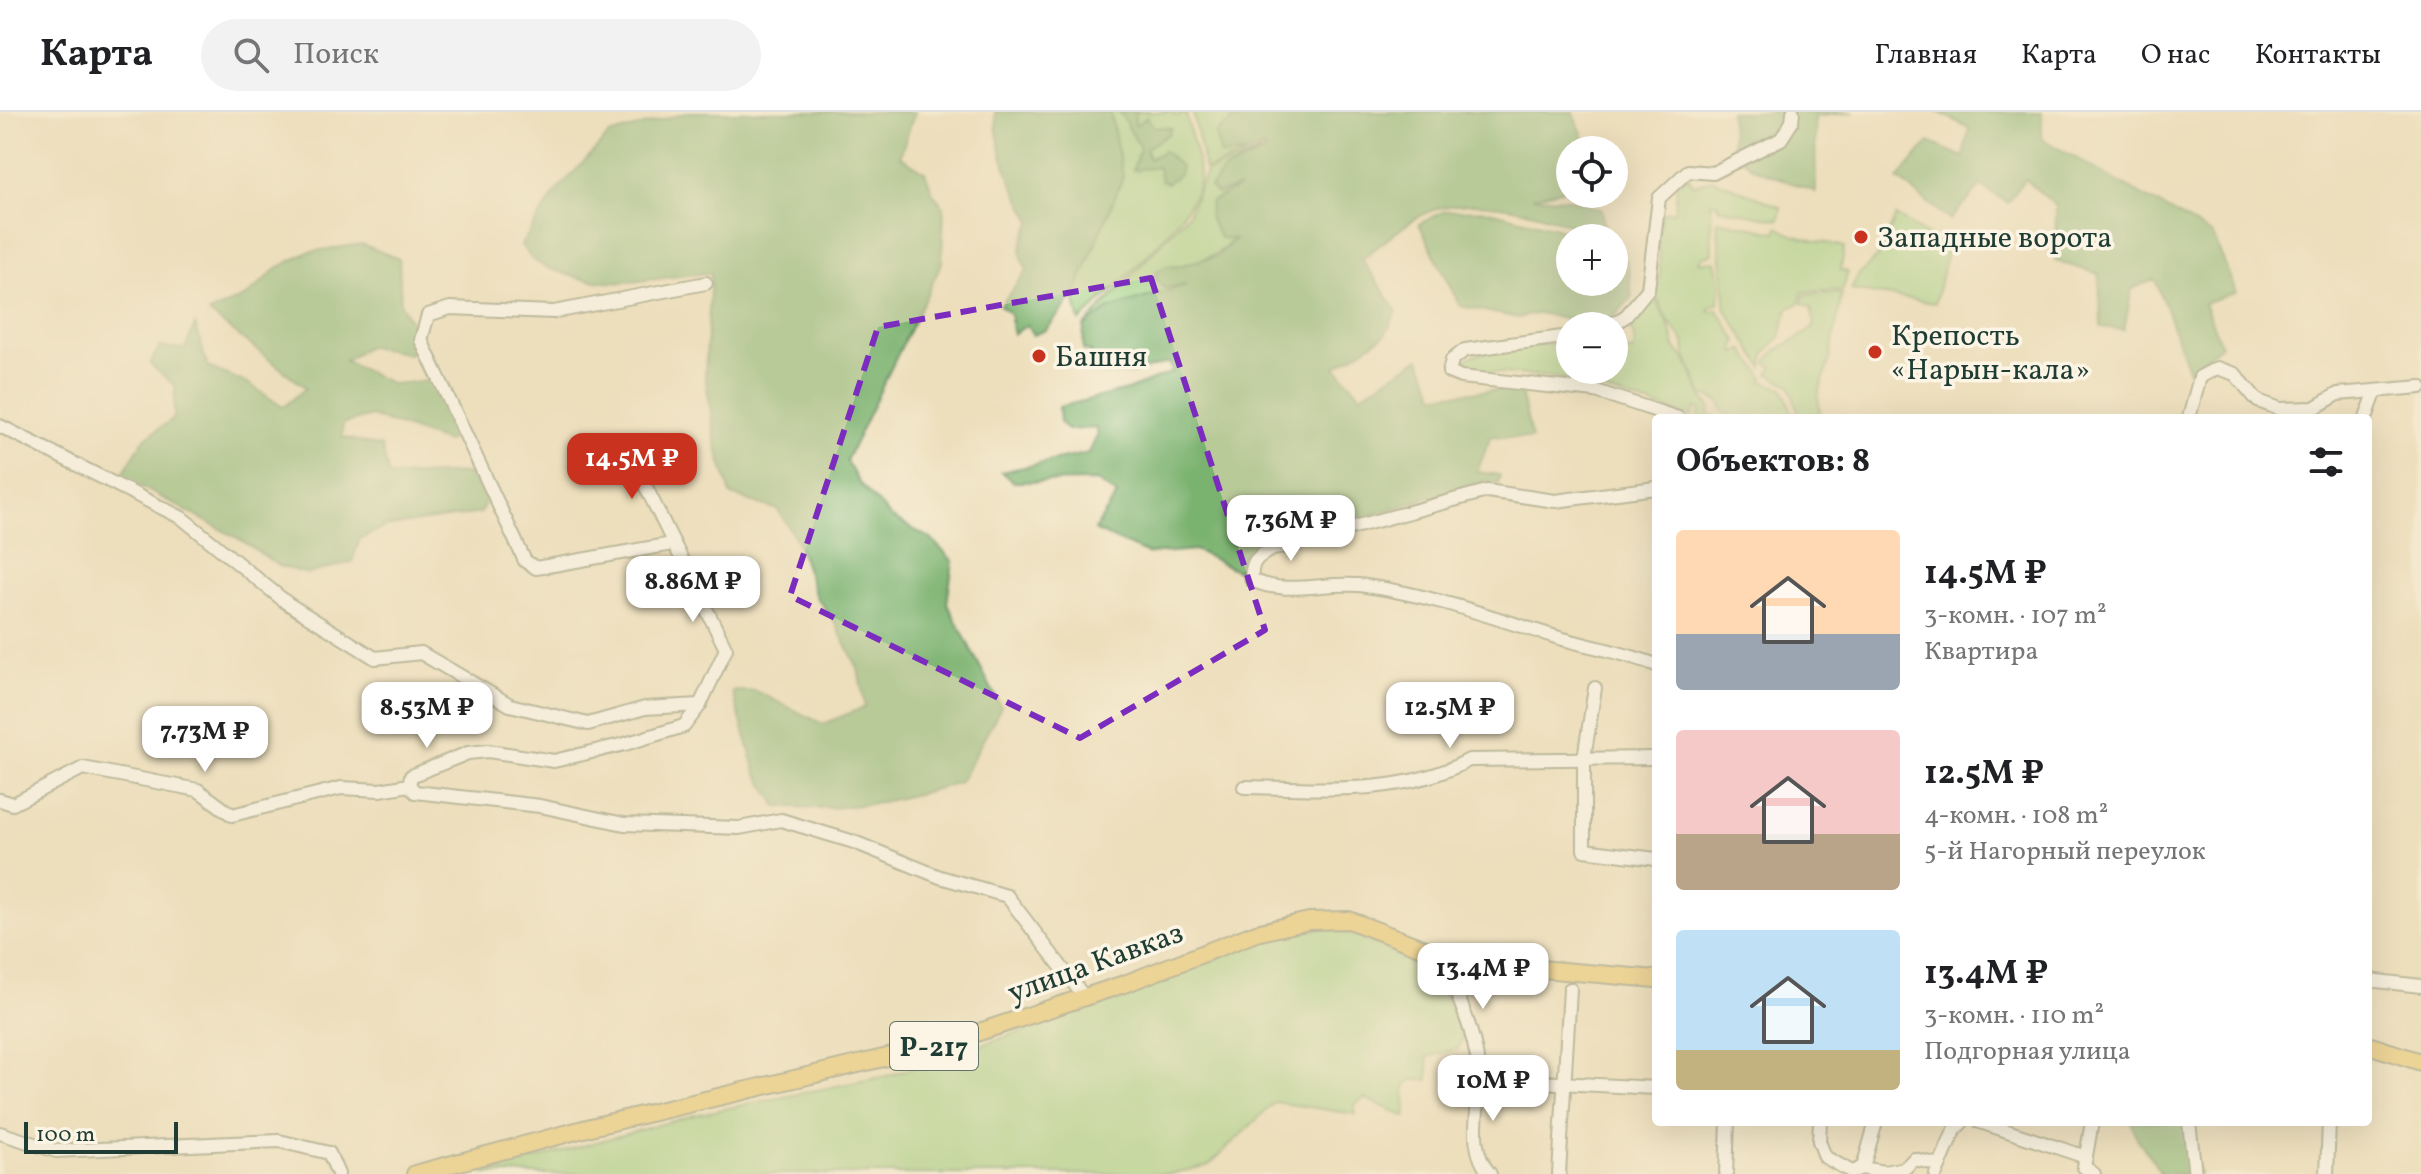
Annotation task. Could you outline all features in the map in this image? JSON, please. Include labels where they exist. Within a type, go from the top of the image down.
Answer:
[{"type":"highway","name":"улица Кавказ","points":[[415,1174],[595,1126],[904,1055],[1085,998],[1256,933],[1309,921],[1349,920],[1441,956],[1489,966],[1652,979]]},
{"type":"highway","points":[[2372,1046],[2421,1062]]},
{"type":"street","points":[[1628,314],[1648,289],[1659,198],[1669,185],[1688,171],[1713,173],[1781,139],[1792,122],[1793,112]]},
{"type":"street","points":[[672,544],[536,568],[525,561],[421,340],[428,315],[450,308],[554,312],[706,283]]},
{"type":"street","points":[[1556,338],[1465,350],[1452,360],[1449,372],[1461,377],[1596,391],[1666,414]]},
{"type":"street","points":[[2190,414],[2200,377],[2217,368],[2235,374],[2258,401],[2280,409],[2314,408],[2338,394],[2421,387]]},
{"type":"street","points":[[2367,414],[2375,393]]},
{"type":"street","points":[[0,426],[182,518],[287,603],[375,658],[421,653],[510,705],[588,724],[645,708],[700,705]]},
{"type":"street","points":[[409,785],[411,776],[468,753],[488,751],[554,761],[625,744],[684,726],[700,705],[726,649],[639,473],[589,463]]},
{"type":"street","points":[[1652,489],[1555,501],[1487,491],[1273,549],[1257,557],[1251,569],[1252,580],[1267,587],[1364,585],[1439,602],[1583,645],[1620,651],[1652,663]]},
{"type":"street","points":[[1595,688],[1584,758],[1584,850],[1652,858]]},
{"type":"street","points":[[1244,787],[1374,788],[1450,770],[1469,760],[1652,758]]},
{"type":"street","points":[[0,800],[13,804],[83,768],[198,790],[232,815],[341,788],[380,790],[409,785]]},
{"type":"street","points":[[409,785],[415,792],[540,806],[624,824],[739,828],[781,820],[854,842],[940,877],[1007,896],[1085,998]]},
{"type":"street","points":[[1441,956],[1472,1033],[1479,1079],[1475,1122],[1479,1162],[1490,1174]]},
{"type":"street","points":[[2372,980],[2421,986]]},
{"type":"street","points":[[1559,1174],[1570,989]]},
{"type":"street","points":[[1479,1079],[1652,1088]]},
{"type":"street","points":[[1726,1174],[1728,1126]]},
{"type":"street","points":[[1820,1126],[1819,1141],[1825,1157],[1855,1171],[1884,1172],[1905,1168],[1914,1159],[1938,1170],[1958,1126]]},
{"type":"street","points":[[1855,1171],[1874,1126]]},
{"type":"street","points":[[1992,1126],[2086,1157]]},
{"type":"street","points":[[2091,1126],[2084,1167],[2094,1174]]},
{"type":"street","points":[[2189,1126],[2195,1174]]},
{"type":"street","points":[[2327,1174],[2329,1126]]},
{"type":"street","points":[[0,1133],[56,1151],[279,1141],[329,1153],[338,1174]]},
{"type":"highlighted area","points":[[1151,278],[1265,630],[1080,738],[790,596],[878,327]]},
{"type":"green space","points":[[689,112],[915,112],[900,156],[925,172],[933,193],[944,207],[942,263],[846,461],[859,483],[892,518],[930,538],[953,561],[947,603],[1001,707],[960,782],[870,804],[824,808],[777,806],[756,772],[732,691],[756,691],[823,724],[865,707],[858,668],[832,617],[816,597],[796,539],[778,510],[731,495],[716,446],[705,374],[711,273],[603,282],[558,272],[540,264],[521,245],[558,189],[609,135]]},
{"type":"green space","points":[[995,112],[1110,112],[1123,177],[1074,296],[1046,330],[1033,335],[1027,325],[1013,334],[1010,313],[1000,306],[1027,270],[1022,245],[1032,221],[1006,169]]},
{"type":"green space","points":[[1110,112],[1120,112],[1140,148],[1133,169],[1158,167],[1179,174],[1149,159],[1145,148],[1168,134],[1135,126],[1135,112],[1171,112],[1177,116],[1186,112],[1199,179],[1184,213],[1168,233],[1080,321],[1074,296],[1123,177]]},
{"type":"green space","points":[[1120,112],[1135,112],[1135,125],[1147,117],[1154,127],[1171,128],[1168,134],[1145,149],[1149,159],[1164,151],[1181,167],[1179,174],[1167,183],[1161,180],[1158,167],[1133,170],[1140,148]]},
{"type":"green space","points":[[1193,112],[1222,112],[1236,116],[1258,112],[1231,121],[1221,156],[1247,154],[1205,170]]},
{"type":"green space","points":[[1258,112],[1573,112],[1583,136],[1556,136],[1556,191],[1532,197],[1556,198],[1556,208],[1602,210],[1604,224],[1569,224],[1499,206],[1450,206],[1414,219],[1362,259],[1397,311],[1385,335],[1336,367],[1361,395],[1420,358],[1435,395],[1520,388],[1532,439],[1491,436],[1477,472],[1500,475],[1498,483],[1486,481],[1244,554],[1238,571],[1195,550],[1148,554],[1094,530],[1117,495],[1097,481],[1014,482],[1001,472],[1089,453],[1098,434],[1096,428],[1067,430],[1060,422],[1059,407],[1127,390],[1173,372],[1169,362],[1131,374],[1091,373],[1083,360],[1091,352],[1083,350],[1084,327],[1109,309],[1186,285],[1163,288],[1155,277],[1157,271],[1169,265],[1175,267],[1217,256],[1235,239],[1220,238],[1209,217],[1211,202],[1239,187],[1217,194],[1210,187],[1225,170],[1266,151],[1264,147],[1247,154],[1221,156],[1215,134],[1231,121]]},
{"type":"green space","points":[[1730,112],[1855,112],[1815,117],[1816,192],[1753,168],[1733,152]]},
{"type":"green space","points":[[1938,112],[2042,112],[2042,139],[2213,235],[2236,292],[2204,303],[2221,345],[2189,371],[2155,279],[2132,289],[2124,330],[2101,327],[2099,274],[2055,261],[2056,206],[2025,179],[2008,203],[1981,186],[1950,220],[1898,179],[1929,142],[1963,157],[1969,128]]},
{"type":"green space","points":[[1266,150],[1225,170],[1246,184],[1239,221],[1230,243],[1222,250],[1175,267],[1190,283],[1084,327],[1188,214],[1206,172]]},
{"type":"green space","points":[[1689,177],[1693,185],[1713,179],[1781,207],[1779,220],[1718,208],[1718,204],[1711,203],[1712,254],[1701,257],[1699,262],[1715,261],[1720,283],[1719,304],[1709,307],[1709,311],[1718,310],[1737,341],[1734,350],[1736,353],[1743,349],[1764,378],[1762,381],[1783,388],[1793,414],[1725,414],[1720,402],[1702,394],[1685,353],[1684,341],[1668,321],[1655,293],[1660,274],[1658,238],[1662,213],[1675,211],[1677,184]]},
{"type":"green space","points":[[1486,210],[1556,228],[1556,296],[1628,296],[1628,270],[1632,297],[1618,312],[1556,312],[1556,317],[1540,313],[1518,318],[1460,306],[1419,224],[1444,211]]},
{"type":"green space","points":[[1896,216],[1948,247],[1935,303],[1851,290],[1858,275],[1878,257]]},
{"type":"green space","points":[[1717,220],[1776,232],[1778,227],[1800,237],[1844,247],[1841,270],[1848,272],[1843,290],[1802,292],[1799,303],[1788,309],[1780,337],[1765,354],[1763,368],[1726,310]]},
{"type":"green space","points":[[362,244],[399,259],[401,304],[421,340],[409,354],[368,346],[345,361],[392,384],[439,380],[461,427],[448,442],[371,416],[343,424],[342,437],[382,447],[389,476],[468,473],[490,487],[481,513],[385,527],[360,539],[352,562],[308,574],[279,566],[241,540],[121,476],[144,439],[174,418],[175,386],[150,364],[159,347],[185,349],[195,325],[208,367],[249,384],[283,407],[306,388],[209,313],[248,295],[277,268],[308,252]]},
{"type":"green space","points":[[1842,293],[1830,359],[1818,396],[1820,414],[1799,414],[1790,385],[1768,374],[1773,367],[1767,363],[1771,356],[1815,324],[1811,308],[1802,303],[1804,295]]},
{"type":"green space","points":[[1654,298],[1670,329],[1675,348],[1682,354],[1700,393],[1711,408],[1708,414],[1699,414],[1700,409],[1695,408],[1693,414],[1682,414],[1581,384],[1628,384],[1628,350],[1634,351],[1634,336],[1628,326],[1644,304]]},
{"type":"green space","points":[[1556,342],[1556,377],[1460,370],[1458,365],[1478,354]]},
{"type":"green space","points":[[1331,928],[1379,946],[1425,976],[1447,1002],[1463,1037],[1458,1049],[1428,1057],[1428,1080],[1411,1080],[1405,1087],[1406,1117],[1364,1098],[1355,1105],[1355,1114],[1275,1102],[1209,1165],[1170,1174],[481,1174],[694,1115],[891,1075],[1128,996],[1249,945],[1299,931]]},
{"type":"green space","points":[[2132,1126],[2185,1126],[2199,1174],[2160,1174]]},
{"type":"place","name":"Западные ворота","points":[[1861,237]]},
{"type":"place","name":"Крепость «Нарын-кала»","points":[[1875,352]]},
{"type":"place","name":"Башня","points":[[1039,356]]}]
